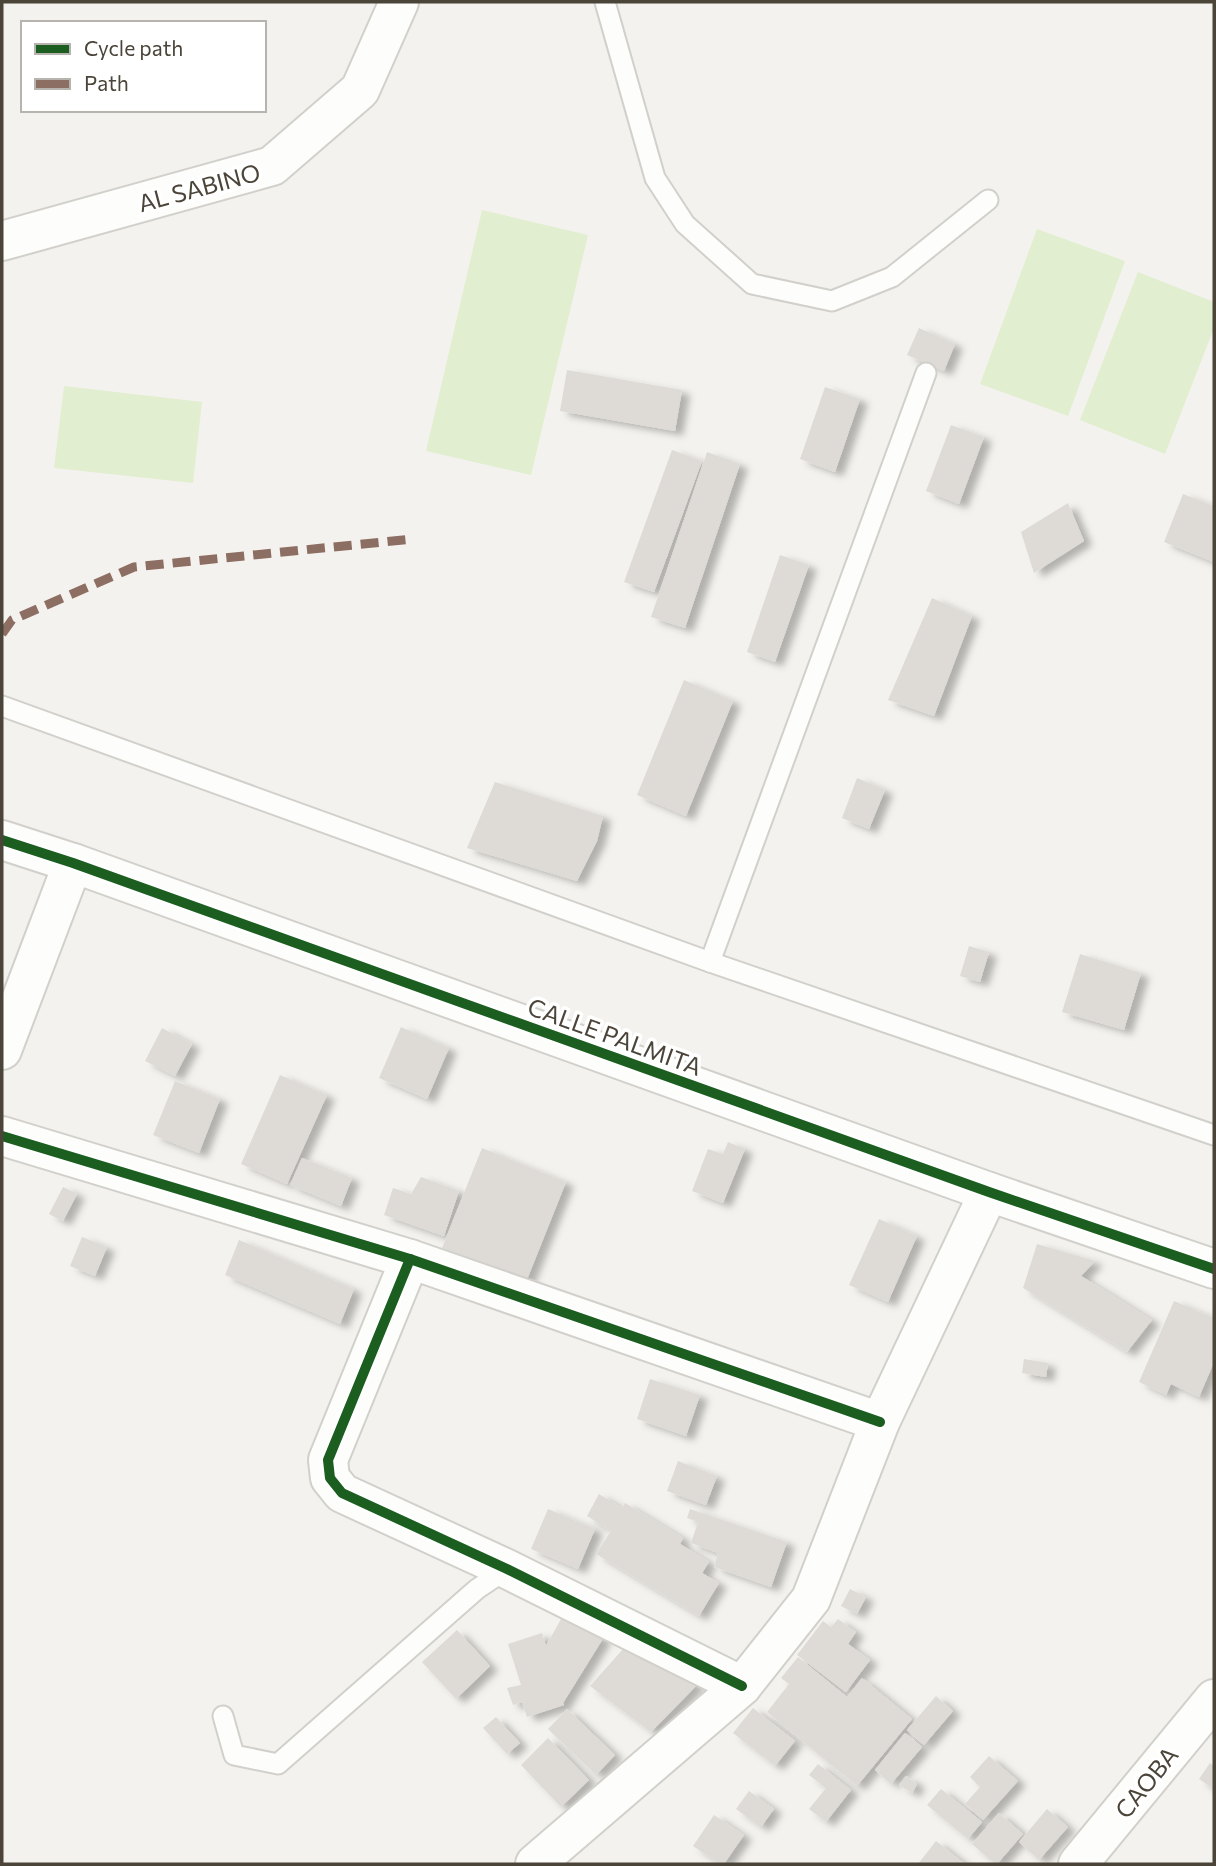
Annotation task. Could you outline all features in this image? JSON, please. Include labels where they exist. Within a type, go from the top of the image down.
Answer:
[{"type":"street","name":"AL SABINO","points":[[2,241],[272,166],[360,90],[400,2]]},
{"type":"street","name":"CALLE PALMITA","points":[[2,840],[73,863],[989,1192],[1214,1269]]},
{"type":"street","points":[[2,1050],[11,999],[73,863]]},
{"type":"street","points":[[2,1136],[410,1259],[880,1422]]},
{"type":"street","points":[[534,1864],[742,1686],[811,1599],[880,1422],[989,1192]]},
{"type":"street","points":[[410,1259],[328,1460],[330,1478],[342,1493],[507,1569],[742,1686]]},
{"type":"street","name":"CAOBA","points":[[1079,1864],[1214,1699]]},
{"type":"lane","points":[[605,2],[655,178],[685,224],[752,284],[832,301],[892,278],[988,200]]},
{"type":"lane","points":[[710,962],[926,373]]},
{"type":"lane","points":[[2,706],[710,962],[1214,1135]]},
{"type":"lane","points":[[223,1716],[234,1755],[278,1764],[477,1589],[507,1569]]},
{"type":"green space","points":[[482,210],[588,235],[531,475],[426,451]]},
{"type":"green space","points":[[1037,229],[1125,261],[1068,416],[980,384]]},
{"type":"green space","points":[[1138,272],[1214,302],[1214,328],[1165,454],[1080,420]]},
{"type":"green space","points":[[64,386],[202,402],[193,483],[54,468]]},
{"type":"building","points":[[919,328],[955,344],[944,371],[907,355]]},
{"type":"building","points":[[567,370],[682,390],[675,431],[560,411]]},
{"type":"building","points":[[825,387],[860,399],[835,472],[800,459]]},
{"type":"building","points":[[951,425],[984,437],[959,504],[926,491]]},
{"type":"building","points":[[672,450],[702,461],[654,592],[624,582]]},
{"type":"building","points":[[707,452],[740,464],[685,628],[651,617]]},
{"type":"building","points":[[1183,494],[1214,506],[1214,562],[1164,542]]},
{"type":"building","points":[[1068,503],[1084,541],[1034,573],[1021,532]]},
{"type":"building","points":[[780,555],[809,565],[775,662],[747,652]]},
{"type":"building","points":[[932,598],[972,616],[934,716],[888,700]]},
{"type":"building","points":[[684,680],[733,701],[686,816],[637,795]]},
{"type":"building","points":[[857,778],[885,790],[869,829],[842,818]]},
{"type":"building","points":[[495,782],[603,816],[597,841],[577,881],[467,848]]},
{"type":"building","points":[[969,946],[989,952],[980,982],[960,976]]},
{"type":"building","points":[[1080,954],[1141,973],[1124,1030],[1062,1012]]},
{"type":"building","points":[[401,1027],[449,1048],[427,1099],[379,1078]]},
{"type":"building","points":[[162,1028],[192,1044],[175,1076],[145,1061]]},
{"type":"building","points":[[280,1075],[327,1095],[287,1184],[241,1164]]},
{"type":"building","points":[[175,1081],[220,1099],[199,1153],[153,1135]]},
{"type":"building","points":[[728,1142],[745,1149],[723,1203],[692,1191],[708,1149],[723,1154]]},
{"type":"building","points":[[482,1148],[566,1182],[526,1282],[442,1248]]},
{"type":"building","points":[[302,1158],[352,1178],[341,1206],[290,1185]]},
{"type":"building","points":[[421,1177],[459,1191],[444,1236],[384,1215],[393,1188],[411,1194]]},
{"type":"building","points":[[63,1187],[77,1194],[63,1221],[49,1214]]},
{"type":"building","points":[[879,1219],[917,1236],[888,1302],[849,1285]]},
{"type":"building","points":[[82,1237],[107,1247],[95,1276],[70,1266]]},
{"type":"building","points":[[239,1240],[354,1289],[340,1324],[225,1275]]},
{"type":"building","points":[[1037,1244],[1095,1261],[1081,1276],[1152,1320],[1127,1352],[1023,1288]]},
{"type":"building","points":[[1174,1301],[1214,1318],[1214,1362],[1199,1397],[1171,1384],[1166,1395],[1139,1382]]},
{"type":"building","points":[[1024,1359],[1048,1363],[1046,1377],[1022,1373]]},
{"type":"building","points":[[650,1379],[700,1395],[686,1436],[637,1419]]},
{"type":"building","points":[[678,1461],[717,1476],[706,1505],[667,1491]]},
{"type":"building","points":[[599,1494],[622,1508],[625,1503],[683,1538],[680,1544],[709,1562],[702,1573],[719,1583],[699,1616],[596,1554],[611,1531],[587,1516]]},
{"type":"building","points":[[548,1509],[595,1529],[578,1569],[531,1549]]},
{"type":"building","points":[[690,1509],[787,1542],[771,1587],[714,1567],[718,1553],[691,1543],[698,1522],[687,1518]]},
{"type":"building","points":[[850,1589],[866,1597],[857,1614],[841,1606]]},
{"type":"building","points":[[561,1619],[604,1637],[564,1705],[527,1717],[522,1702],[513,1705],[507,1688],[521,1685],[508,1644],[542,1633],[546,1646]]},
{"type":"building","points":[[838,1619],[856,1632],[848,1644],[870,1660],[846,1692],[797,1655],[823,1621],[831,1627]]},
{"type":"building","points":[[457,1630],[490,1666],[456,1699],[422,1662]]},
{"type":"building","points":[[624,1648],[698,1684],[651,1732],[590,1686]]},
{"type":"building","points":[[798,1657],[847,1697],[862,1678],[912,1719],[857,1786],[767,1712],[789,1684],[781,1678]]},
{"type":"building","points":[[936,1696],[953,1711],[924,1745],[907,1730]]},
{"type":"building","points":[[753,1708],[795,1741],[775,1766],[733,1733]]},
{"type":"building","points":[[567,1709],[615,1755],[596,1775],[548,1729]]},
{"type":"building","points":[[496,1717],[520,1743],[507,1754],[483,1728]]},
{"type":"building","points":[[905,1733],[922,1747],[891,1784],[875,1770]]},
{"type":"building","points":[[548,1738],[589,1780],[561,1807],[521,1765]]},
{"type":"building","points":[[989,1756],[1018,1781],[983,1820],[965,1804],[980,1787],[970,1777]]},
{"type":"building","points":[[1210,1763],[1214,1766],[1214,1789],[1199,1779]]},
{"type":"building","points":[[818,1764],[851,1790],[826,1822],[809,1809],[826,1788],[809,1775]]},
{"type":"building","points":[[906,1776],[917,1784],[912,1793],[899,1785]]},
{"type":"building","points":[[941,1789],[982,1822],[968,1839],[927,1805]]},
{"type":"building","points":[[749,1791],[774,1809],[761,1827],[736,1809]]},
{"type":"building","points":[[1047,1809],[1068,1827],[1039,1860],[1019,1842]]},
{"type":"building","points":[[999,1813],[1023,1834],[995,1864],[972,1844]]},
{"type":"building","points":[[714,1815],[744,1835],[724,1864],[693,1846]]},
{"type":"building","points":[[936,1841],[965,1864],[918,1864]]},
{"type":"marked path","points":[[2,634],[12,620],[134,567],[413,539]]},
{"type":"cycle path","points":[[2,840],[73,863],[989,1192],[1214,1269]]},
{"type":"cycle path","points":[[2,1136],[410,1259],[880,1422]]},
{"type":"cycle path","points":[[410,1259],[328,1460],[330,1478],[342,1493],[507,1569],[742,1686]]}]
